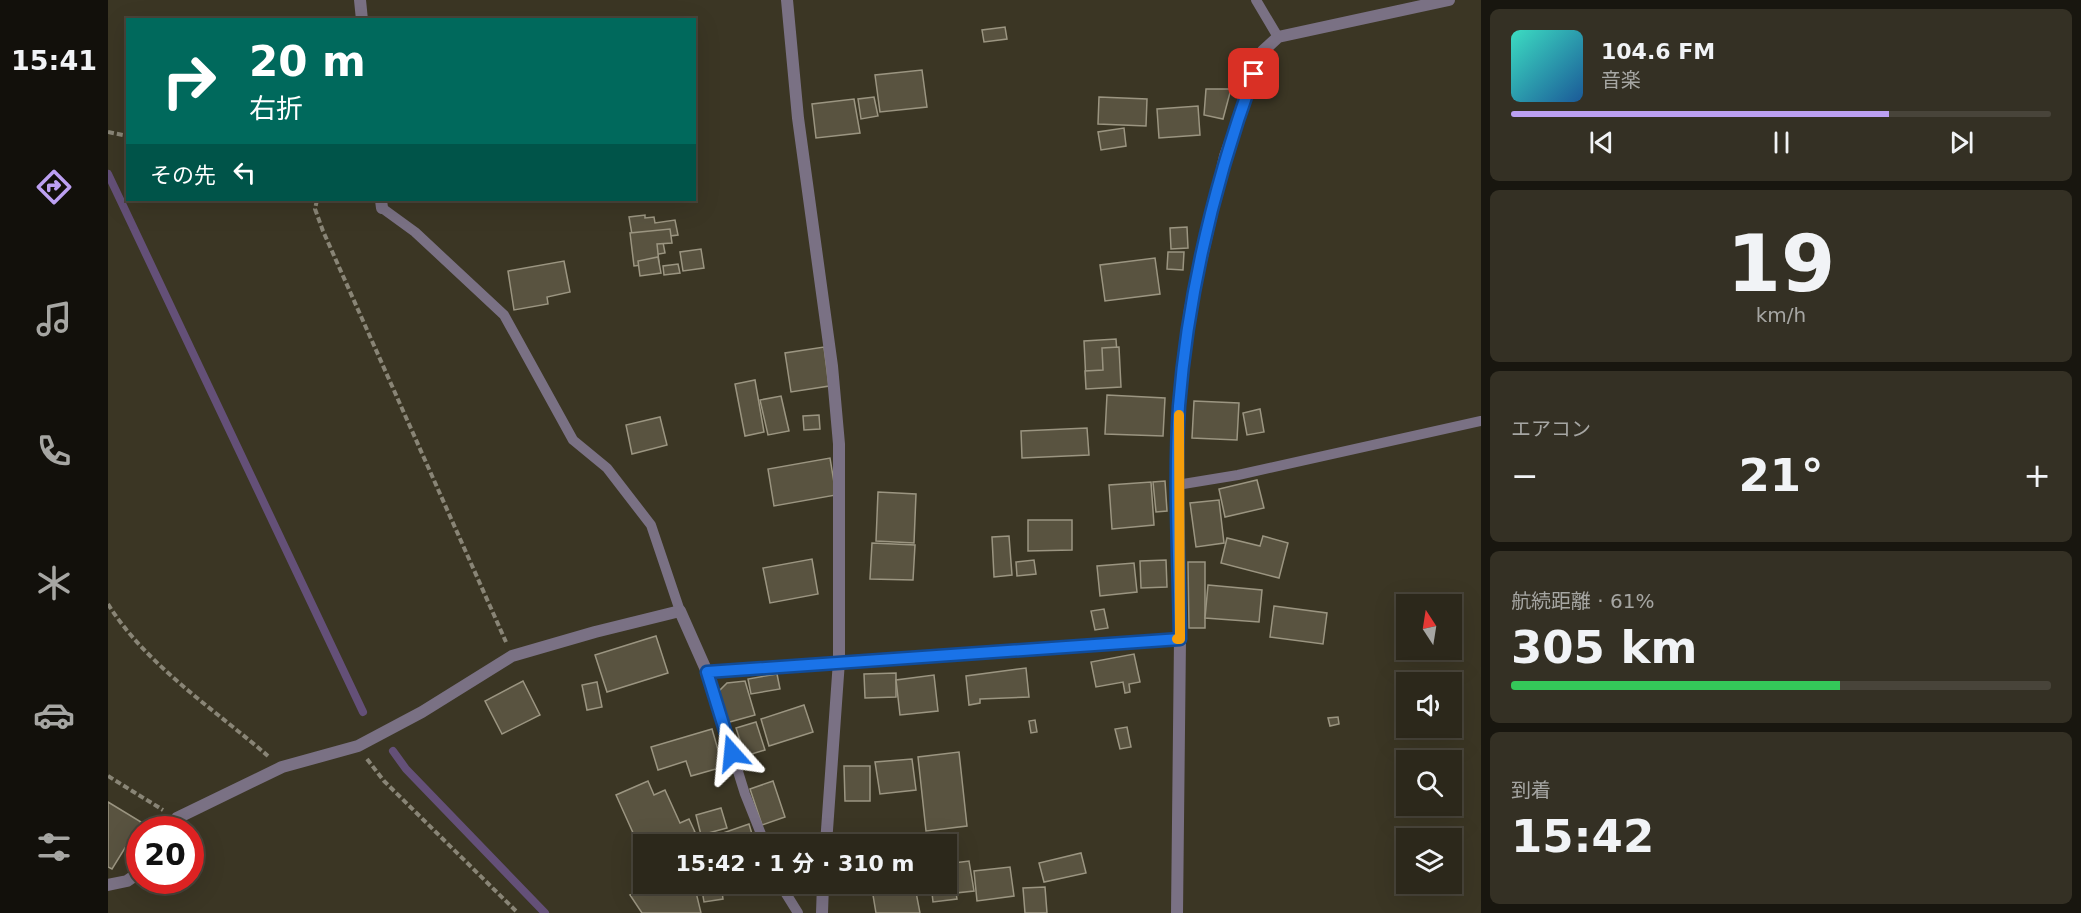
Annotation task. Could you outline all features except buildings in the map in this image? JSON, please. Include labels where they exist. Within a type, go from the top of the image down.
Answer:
[{"type":"street","points":[[360,0],[362,18]]},
{"type":"street","points":[[787,0],[798,118],[832,366],[839,444],[838,662],[827,834]]},
{"type":"street","points":[[1178,913],[1179,408],[1192,298],[1225,156],[1263,51],[1278,37],[1449,0]]},
{"type":"street","points":[[181,816],[282,767],[358,747],[512,656],[680,611],[707,672],[1180,639]]},
{"type":"street","points":[[108,885],[126,881]]},
{"type":"street","points":[[822,913],[823,894]]},
{"type":"lane","points":[[1256,0],[1278,37]]},
{"type":"lane","points":[[382,204],[504,315],[573,440],[607,468],[651,525],[680,611]]},
{"type":"lane","points":[[1178,485],[1238,475],[1481,421]]},
{"type":"lane","points":[[707,672],[745,794],[761,834]]},
{"type":"lane","points":[[786,894],[798,913]]},
{"type":"path","points":[[108,132],[126,136]]},
{"type":"path","points":[[316,201],[315,209],[323,231],[512,656]]},
{"type":"path","points":[[108,604],[120,624],[152,658],[282,767]]},
{"type":"path","points":[[358,747],[384,782],[518,913]]},
{"type":"path","points":[[108,776],[174,816]]},
{"type":"waterway","points":[[108,174],[363,712]]},
{"type":"waterway","points":[[393,751],[406,769],[545,913]]},
{"type":"slow traffic","points":[[1177,639],[1180,639],[1179,415]]},
{"type":"route","points":[[732,753],[707,672],[1180,639],[1179,408],[1190,309],[1225,156],[1254,74]]}]
